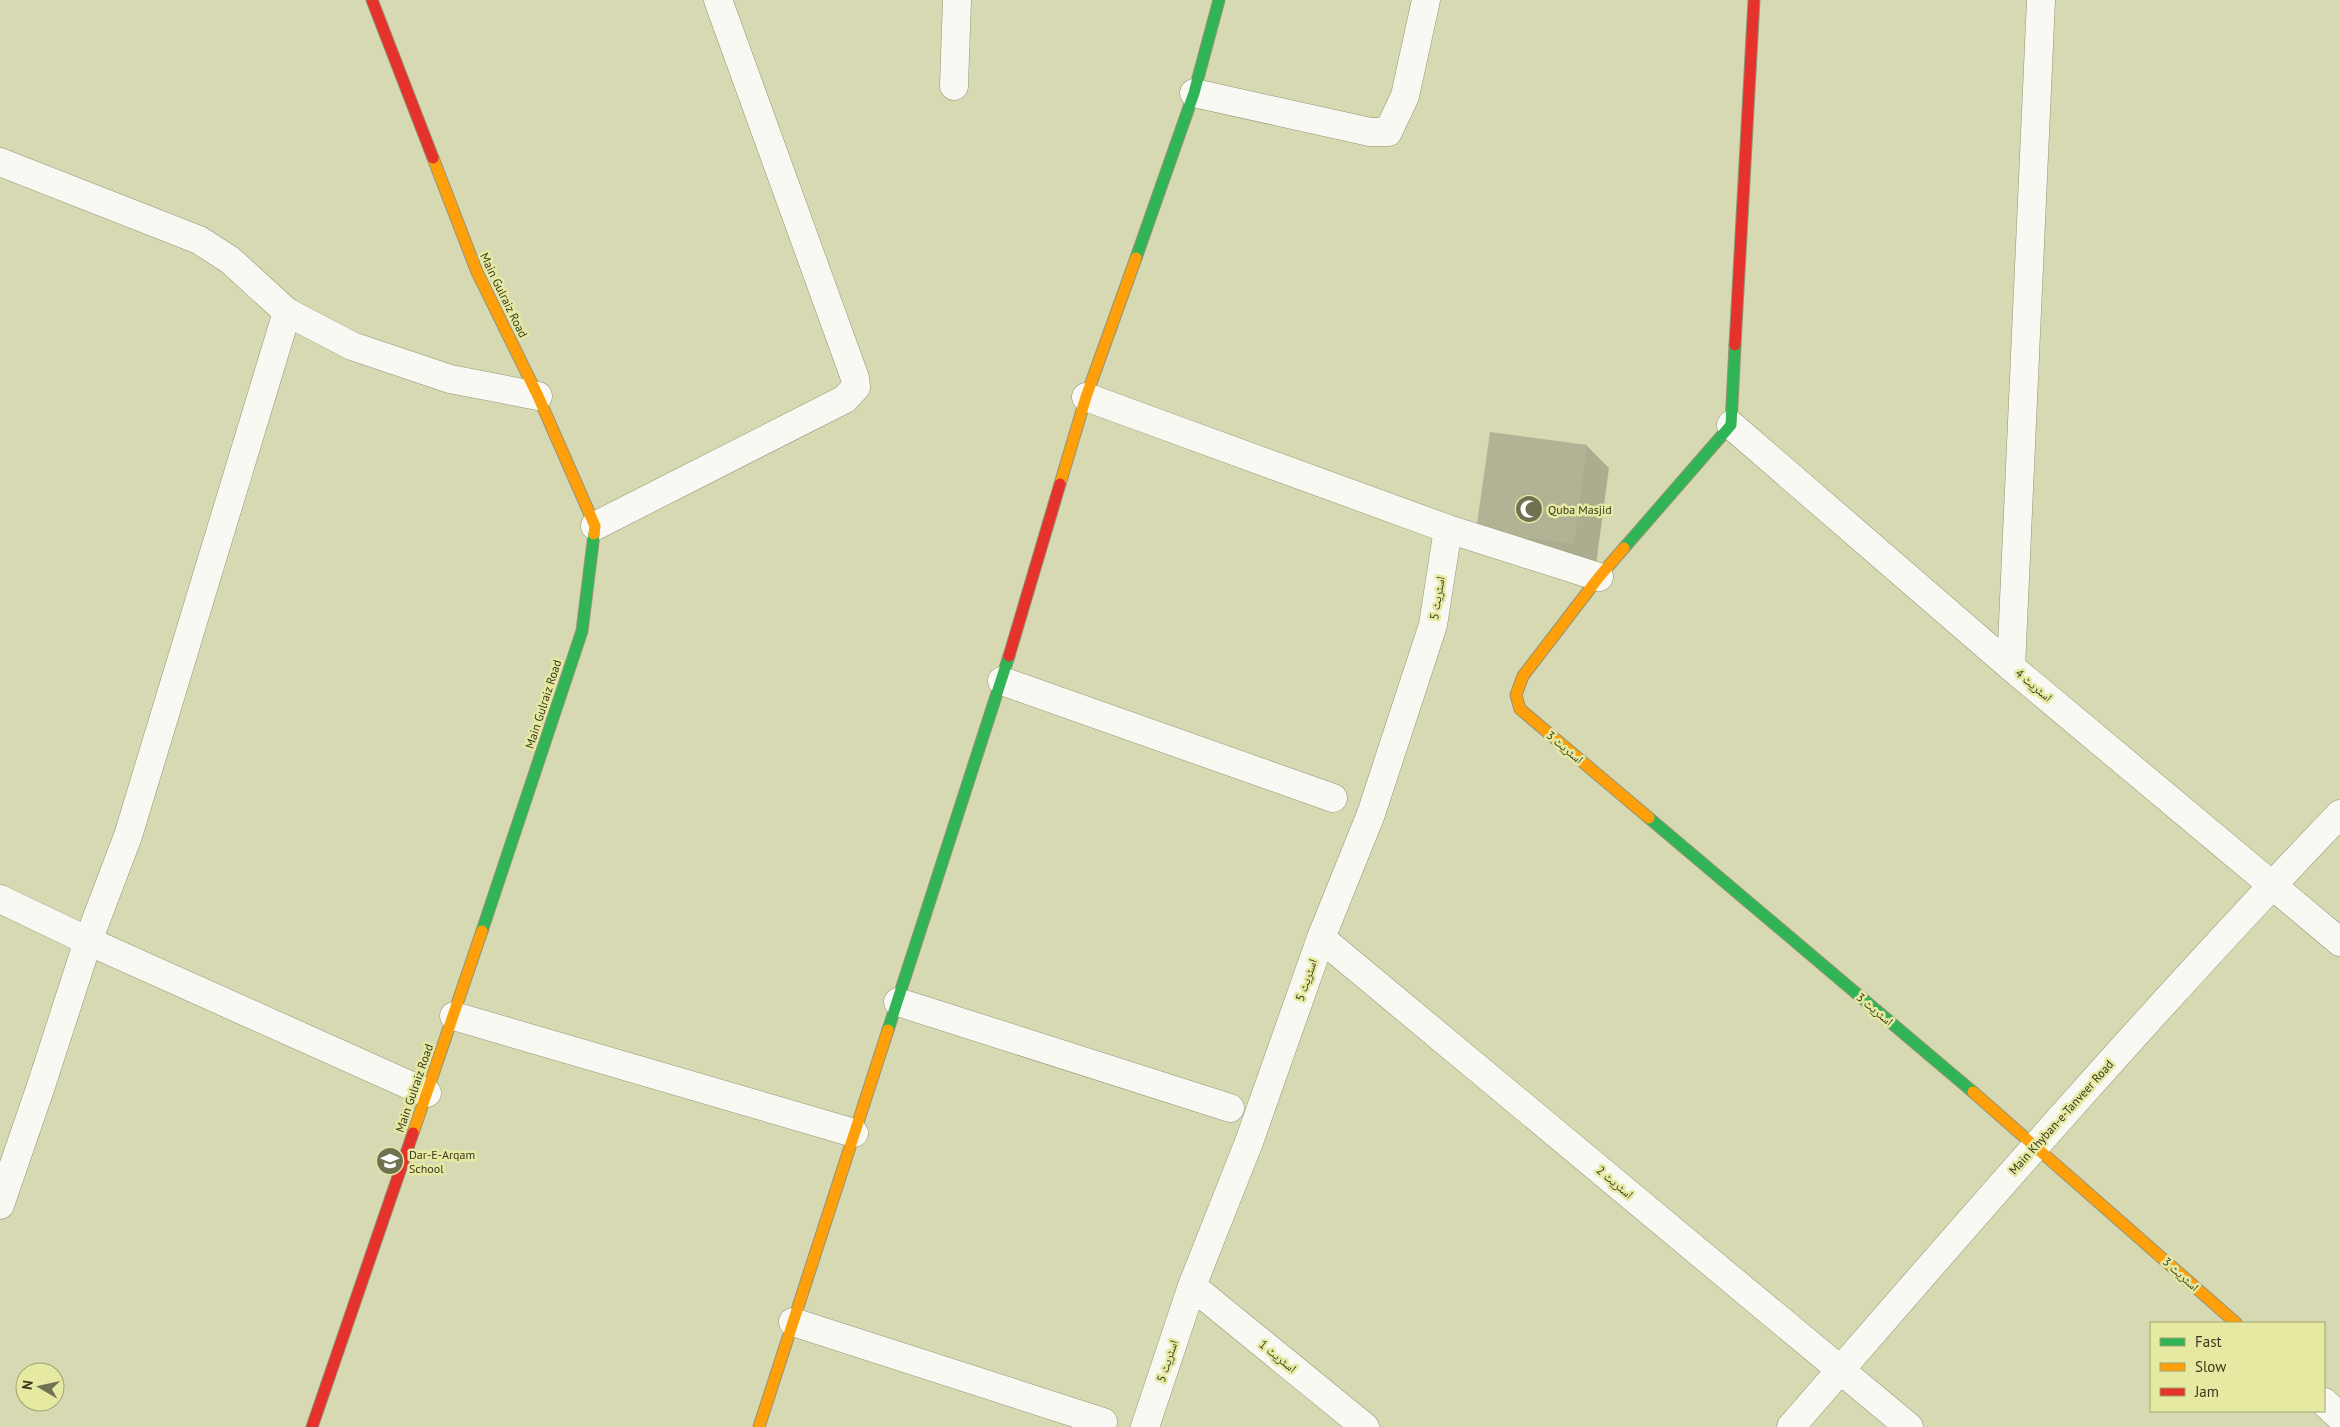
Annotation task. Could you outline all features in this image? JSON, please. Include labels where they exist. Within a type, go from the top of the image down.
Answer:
[{"type":"street","name":"Main Gulraiz Road","points":[[312,1427],[454,1016],[582,631],[595,526],[538,396],[476,272],[372,0]]},
{"type":"street","points":[[595,526],[845,399],[856,388],[855,378],[718,0]]},
{"type":"street","points":[[954,86],[957,0]]},
{"type":"street","points":[[759,1427],[1002,681],[1086,397],[1194,93],[1219,0]]},
{"type":"street","points":[[1194,93],[1370,132],[1388,132],[1405,96],[1426,0]]},
{"type":"street","points":[[1086,397],[1448,529],[1599,578],[1731,425],[1754,0]]},
{"type":"street","points":[[2012,667],[2041,0]]},
{"type":"street","points":[[0,162],[200,240],[230,260],[286,312],[352,346],[450,380],[538,396]]},
{"type":"street","points":[[0,1204],[88,941],[128,836],[286,312]]},
{"type":"street","name":"اسٹریٹ 4","points":[[1731,425],[2012,667],[2340,942]]},
{"type":"street","name":"اسٹریٹ 5","points":[[1145,1427],[1192,1286],[1249,1142],[1320,938],[1370,814],[1433,625],[1448,529]]},
{"type":"street","name":"اسٹریٹ 3","points":[[1599,578],[1523,676],[1516,695],[1520,709],[2036,1145],[2235,1322]]},
{"type":"street","points":[[1002,681],[1333,798]]},
{"type":"street","name":"Main Khyban-e-Tanveer Road","points":[[1791,1427],[2036,1145],[2272,885],[2340,814]]},
{"type":"street","points":[[0,899],[88,941],[427,1093]]},
{"type":"street","name":"اسٹریٹ 2","points":[[1320,938],[1909,1427]]},
{"type":"street","points":[[898,1002],[1230,1108]]},
{"type":"street","points":[[454,1016],[854,1132]]},
{"type":"street","name":"اسٹریٹ 1","points":[[1192,1286],[1365,1427]]},
{"type":"street","points":[[793,1322],[1103,1422]]},
{"type":"street","points":[[2325,1403],[2340,1417]]},
{"type":"building","name":"Quba Masjid","points":[[1490,432],[1587,445],[1574,544],[1476,531]]},
{"type":"traffic: fast","points":[[1136,258],[1194,93],[1219,0]]},
{"type":"traffic: fast","points":[[1624,548],[1731,425],[1735,345]]},
{"type":"traffic: fast","points":[[482,931],[582,631],[594,534]]},
{"type":"traffic: fast","points":[[888,1030],[1009,656]]},
{"type":"traffic: fast","points":[[1649,818],[1973,1092]]},
{"type":"traffic: slow","points":[[433,158],[477,272],[538,396],[595,526],[594,534]]},
{"type":"traffic: slow","points":[[1060,484],[1086,397],[1136,258]]},
{"type":"traffic: slow","points":[[1624,548],[1599,577],[1523,676],[1516,695],[1520,709],[1649,818]]},
{"type":"traffic: slow","points":[[413,1133],[482,931]]},
{"type":"traffic: slow","points":[[759,1427],[888,1030]]},
{"type":"traffic: slow","points":[[1973,1092],[2235,1322]]},
{"type":"traffic: jam","points":[[372,0],[433,158]]},
{"type":"traffic: jam","points":[[1735,345],[1754,0]]},
{"type":"traffic: jam","points":[[1009,656],[1060,484]]},
{"type":"traffic: jam","points":[[312,1427],[413,1133]]},
{"type":"place","name":"Quba Masjid","points":[[1529,509]]},
{"type":"place","name":"Dar-E-Arqam School","points":[[390,1161]]}]
